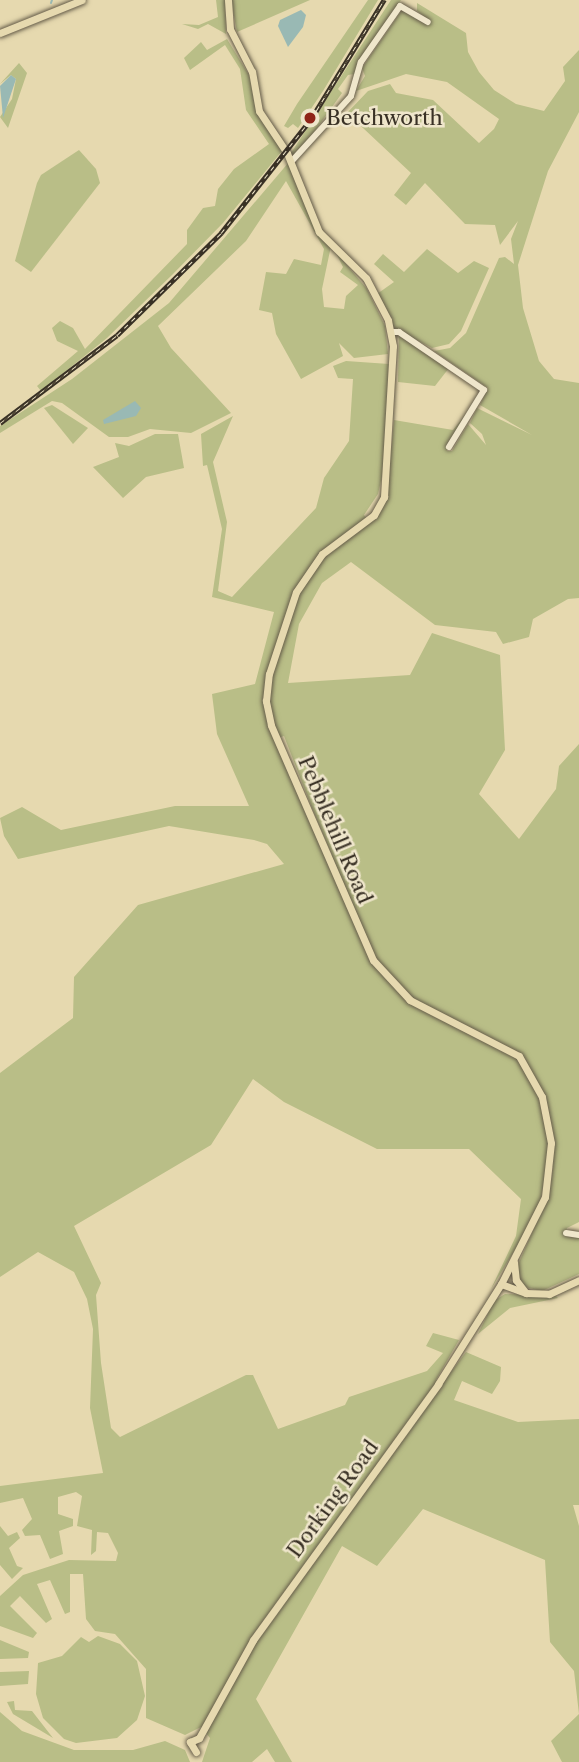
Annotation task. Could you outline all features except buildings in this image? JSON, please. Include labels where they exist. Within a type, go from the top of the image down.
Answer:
[{"type":"main road","points":[[0,33],[82,0]]},
{"type":"main road","points":[[228,0],[230,29],[252,72],[259,111],[291,163],[319,232],[366,278],[392,332]]},
{"type":"main road","name":"Pebblehill Road","points":[[392,332],[384,497],[374,514],[322,554],[296,592],[278,639],[266,701],[302,802],[373,960],[410,1000],[519,1056],[531,1072],[542,1097],[551,1143],[549,1185],[501,1283]]},
{"type":"main road","points":[[514,1261],[516,1280],[526,1293]]},
{"type":"main road","points":[[501,1283],[526,1293],[559,1292],[579,1280]]},
{"type":"main road","name":"Dorking Road","points":[[195,1762],[196,1752],[203,1746],[200,1738],[253,1640],[438,1384],[501,1283]]},
{"type":"street","points":[[291,163],[351,96],[361,62],[400,6],[428,22]]},
{"type":"street","points":[[392,332],[399,332],[484,390],[449,447]]},
{"type":"street","points":[[566,1233],[579,1235]]},
{"type":"green space","points":[[216,0],[225,0],[226,34],[208,24],[198,29],[182,24],[199,25],[218,17]]},
{"type":"green space","points":[[231,0],[310,0],[237,32]]},
{"type":"green space","points":[[368,0],[378,0],[323,91],[298,128],[293,124],[288,128],[284,126],[297,104]]},
{"type":"green space","points":[[391,0],[401,0],[354,74],[348,75],[338,89],[342,93],[295,156],[291,153]]},
{"type":"green space","points":[[417,3],[466,33],[468,52],[479,72],[494,90],[516,104],[544,111],[565,81],[563,67],[579,50],[579,112],[548,171],[518,265],[523,308],[539,361],[554,379],[579,383],[579,598],[568,599],[533,619],[529,637],[503,644],[496,632],[435,625],[351,562],[322,583],[299,624],[288,683],[410,675],[432,633],[500,655],[505,750],[479,794],[519,839],[556,789],[559,766],[579,744],[579,1222],[567,1228],[565,1236],[579,1238],[579,1274],[542,1291],[525,1287],[520,1281],[517,1267],[549,1194],[553,1167],[547,1167],[538,1212],[491,1289],[516,1236],[521,1199],[469,1149],[377,1149],[284,1102],[253,1079],[211,1145],[74,1226],[101,1283],[96,1295],[101,1363],[111,1428],[120,1437],[246,1375],[253,1375],[278,1429],[345,1405],[349,1397],[427,1371],[443,1353],[426,1346],[433,1333],[459,1340],[436,1380],[442,1384],[466,1352],[501,1367],[500,1381],[492,1394],[462,1381],[454,1400],[518,1422],[579,1419],[579,1505],[573,1505],[579,1526],[579,1714],[574,1671],[550,1642],[545,1560],[423,1509],[377,1566],[342,1546],[256,1699],[292,1762],[275,1762],[267,1749],[252,1762],[202,1762],[210,1738],[201,1727],[185,1735],[146,1718],[146,1669],[115,1634],[95,1631],[86,1619],[83,1574],[70,1574],[70,1612],[65,1614],[50,1580],[37,1584],[52,1619],[46,1623],[20,1596],[10,1606],[37,1633],[33,1638],[0,1626],[0,1596],[23,1575],[69,1560],[116,1561],[118,1553],[108,1533],[97,1532],[96,1551],[91,1555],[92,1530],[77,1526],[82,1496],[76,1492],[58,1497],[58,1514],[73,1519],[73,1526],[59,1531],[63,1554],[50,1559],[40,1535],[25,1536],[22,1530],[32,1519],[23,1498],[0,1503],[0,1486],[103,1473],[90,1408],[93,1329],[87,1299],[74,1272],[38,1252],[0,1277],[0,1073],[73,1018],[74,977],[138,905],[284,864],[267,844],[169,826],[18,859],[4,836],[0,818],[22,807],[61,830],[175,806],[249,806],[217,734],[212,694],[255,684],[274,612],[212,597],[222,529],[207,465],[203,466],[201,434],[233,416],[213,462],[227,522],[218,591],[232,597],[316,508],[324,478],[349,441],[353,379],[338,378],[333,366],[346,361],[389,364],[385,463],[378,494],[364,515],[368,520],[386,501],[394,420],[453,430],[478,399],[447,451],[452,451],[468,424],[486,445],[482,434],[470,423],[477,408],[532,435],[480,405],[488,388],[434,351],[450,348],[466,333],[499,258],[505,257],[514,264],[511,239],[518,221],[500,245],[495,225],[465,224],[425,183],[406,205],[394,195],[411,173],[347,113],[368,91],[390,84],[396,93],[433,100],[479,143],[494,129],[499,119],[447,82],[406,74],[356,91],[365,76],[362,68],[404,7],[429,20],[417,11]],"holes":[[[284,736],[332,855],[326,856],[275,739]]]},
{"type":"green space","points":[[227,39],[249,75],[256,111],[282,151],[223,223],[173,274],[107,338],[41,391],[37,386],[78,351],[57,341],[52,328],[60,321],[73,328],[85,349],[187,244],[187,230],[203,208],[215,206],[218,189],[234,169],[269,144],[246,110],[240,69],[225,45],[190,70],[184,58],[201,42],[207,50]]},
{"type":"green space","points":[[19,63],[27,73],[8,128],[0,117],[12,99],[16,79],[11,75],[0,84]]},
{"type":"green space","points":[[79,150],[96,169],[100,183],[31,272],[15,261],[37,183],[41,175]]},
{"type":"green space","points":[[289,162],[318,232],[331,246],[322,289],[324,307],[344,309],[346,296],[358,285],[340,272],[343,267],[335,251],[367,289],[385,326],[388,354],[354,358],[339,343],[343,356],[301,379],[276,334],[272,313],[259,310],[266,272],[286,274],[294,259],[321,265],[324,249],[286,181],[246,241],[158,326],[171,348],[231,413],[191,433],[150,429],[128,437],[109,437],[62,403],[52,401],[0,433],[0,426],[72,379],[169,303]]},
{"type":"green space","points":[[427,249],[458,273],[474,261],[489,268],[461,331],[449,344],[432,348],[392,327],[377,294],[394,282],[374,264],[383,254],[404,272]]},
{"type":"green space","points":[[399,336],[449,368],[435,386],[398,382]]},
{"type":"green space","points":[[52,405],[88,428],[73,444],[44,408]]},
{"type":"green space","points":[[155,434],[178,434],[184,468],[146,477],[123,498],[93,467],[119,457],[115,443],[129,446]]},
{"type":"green space","points":[[505,1294],[558,1298],[510,1308],[478,1334],[494,1301]]},
{"type":"green space","points":[[0,1526],[8,1536],[17,1532],[20,1538],[9,1548],[17,1566],[23,1568],[12,1579],[0,1565]]},
{"type":"green space","points":[[98,1636],[120,1644],[137,1661],[145,1696],[137,1720],[117,1738],[76,1743],[64,1739],[43,1718],[36,1694],[38,1663],[62,1656],[81,1637],[89,1642]]},
{"type":"green space","points":[[0,1640],[29,1652],[28,1658],[0,1659]]},
{"type":"green space","points":[[29,1671],[28,1684],[0,1686],[0,1672]]},
{"type":"green space","points":[[14,1701],[15,1710],[32,1711],[53,1738],[13,1714],[7,1702]]},
{"type":"green space","points":[[0,1712],[22,1731],[74,1750],[133,1750],[165,1741],[185,1750],[190,1762],[0,1762]]},
{"type":"green space","points":[[579,1714],[579,1762],[562,1762],[551,1741]]},
{"type":"water","points":[[301,10],[306,15],[303,27],[288,47],[278,26],[280,20]]},
{"type":"water","points":[[11,75],[16,79],[3,118],[0,86]]},
{"type":"water","points":[[135,401],[141,408],[136,416],[104,424],[103,420]]},
{"type":"railway","points":[[0,423],[117,335],[221,233],[311,119],[384,0]]},
{"type":"place","name":"Betchworth","points":[[310,118]]}]
